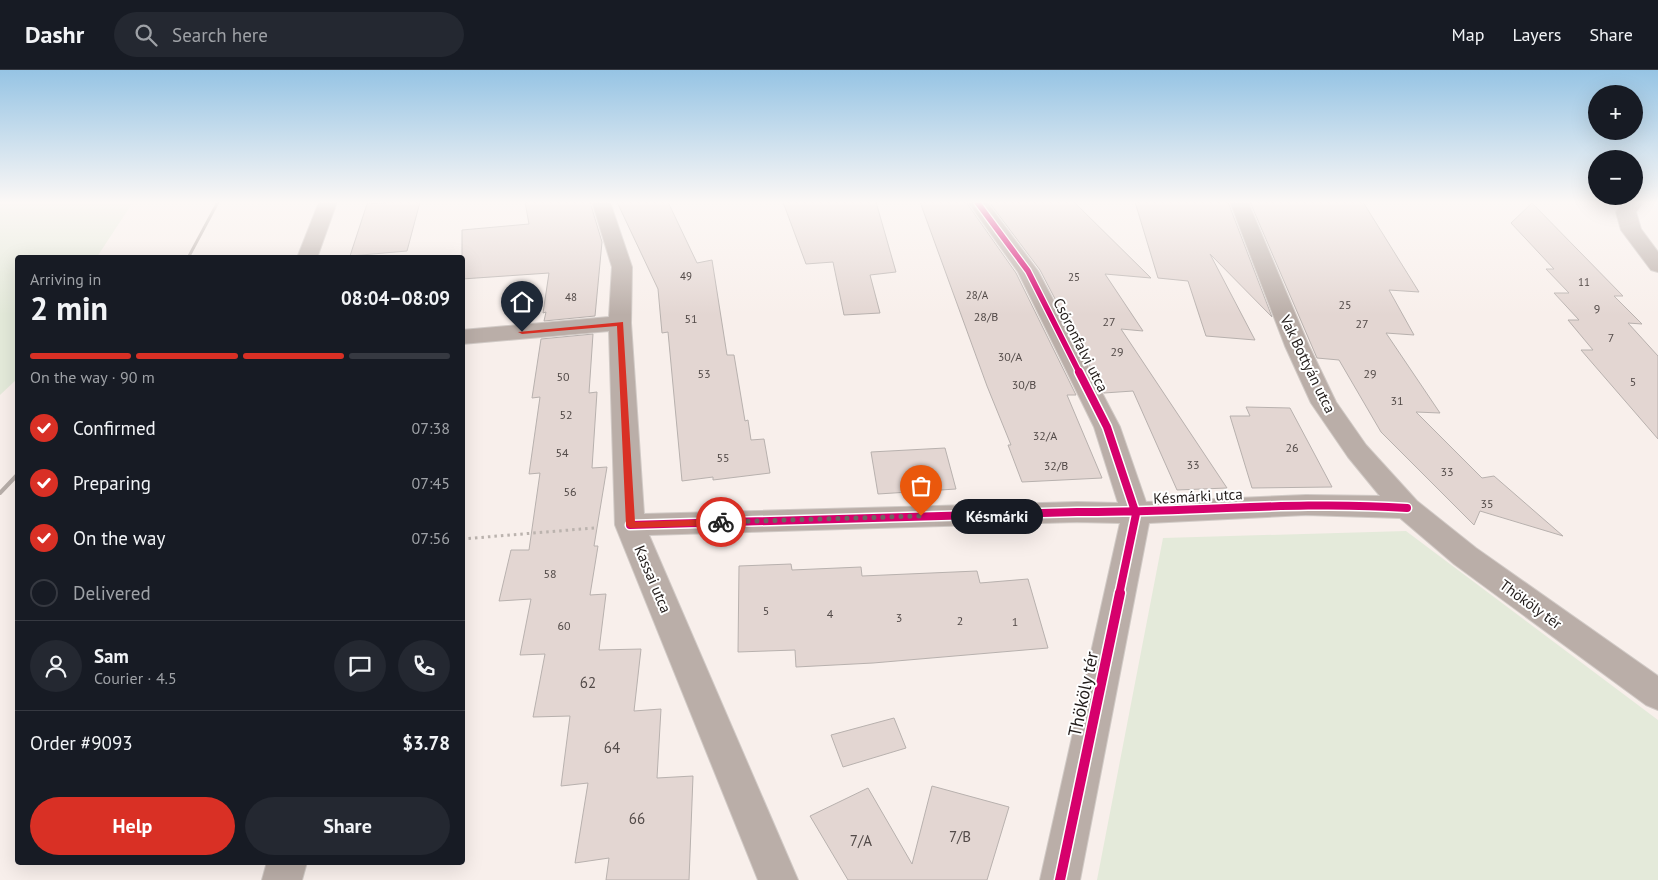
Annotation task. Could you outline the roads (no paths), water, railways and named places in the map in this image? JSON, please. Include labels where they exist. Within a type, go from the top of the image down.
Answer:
[{"type":"street","points":[[308,255],[314,240]]},
{"type":"street","name":"Kassai utca","points":[[613,240],[622,267],[620,323],[630,525],[778,880]]},
{"type":"street","name":"Csóronfalvi utca","points":[[1005,240],[1028,271],[1107,427],[1136,514]]},
{"type":"street","name":"Vak Bottyán utca","points":[[1254,240],[1297,346],[1324,403],[1357,451],[1407,508]]},
{"type":"street","points":[[1638,240],[1658,266]]},
{"type":"street","points":[[465,336],[620,323]]},
{"type":"street","name":"Késmárki utca","points":[[630,525],[1076,512],[1136,514],[1324,503],[1359,503],[1407,508]]},
{"type":"street","name":"Thököly tér","points":[[1407,508],[1464,556],[1658,695]]},
{"type":"street","name":"Thököly tér","points":[[1060,880],[1136,514]]},
{"type":"street","points":[[282,880],[286,865]]},
{"type":"railway","points":[[190,255],[198,240]]},
{"type":"railway","points":[[0,493],[15,477]]},
{"type":"place","name":"Késmárki","points":[[921,516]]}]
